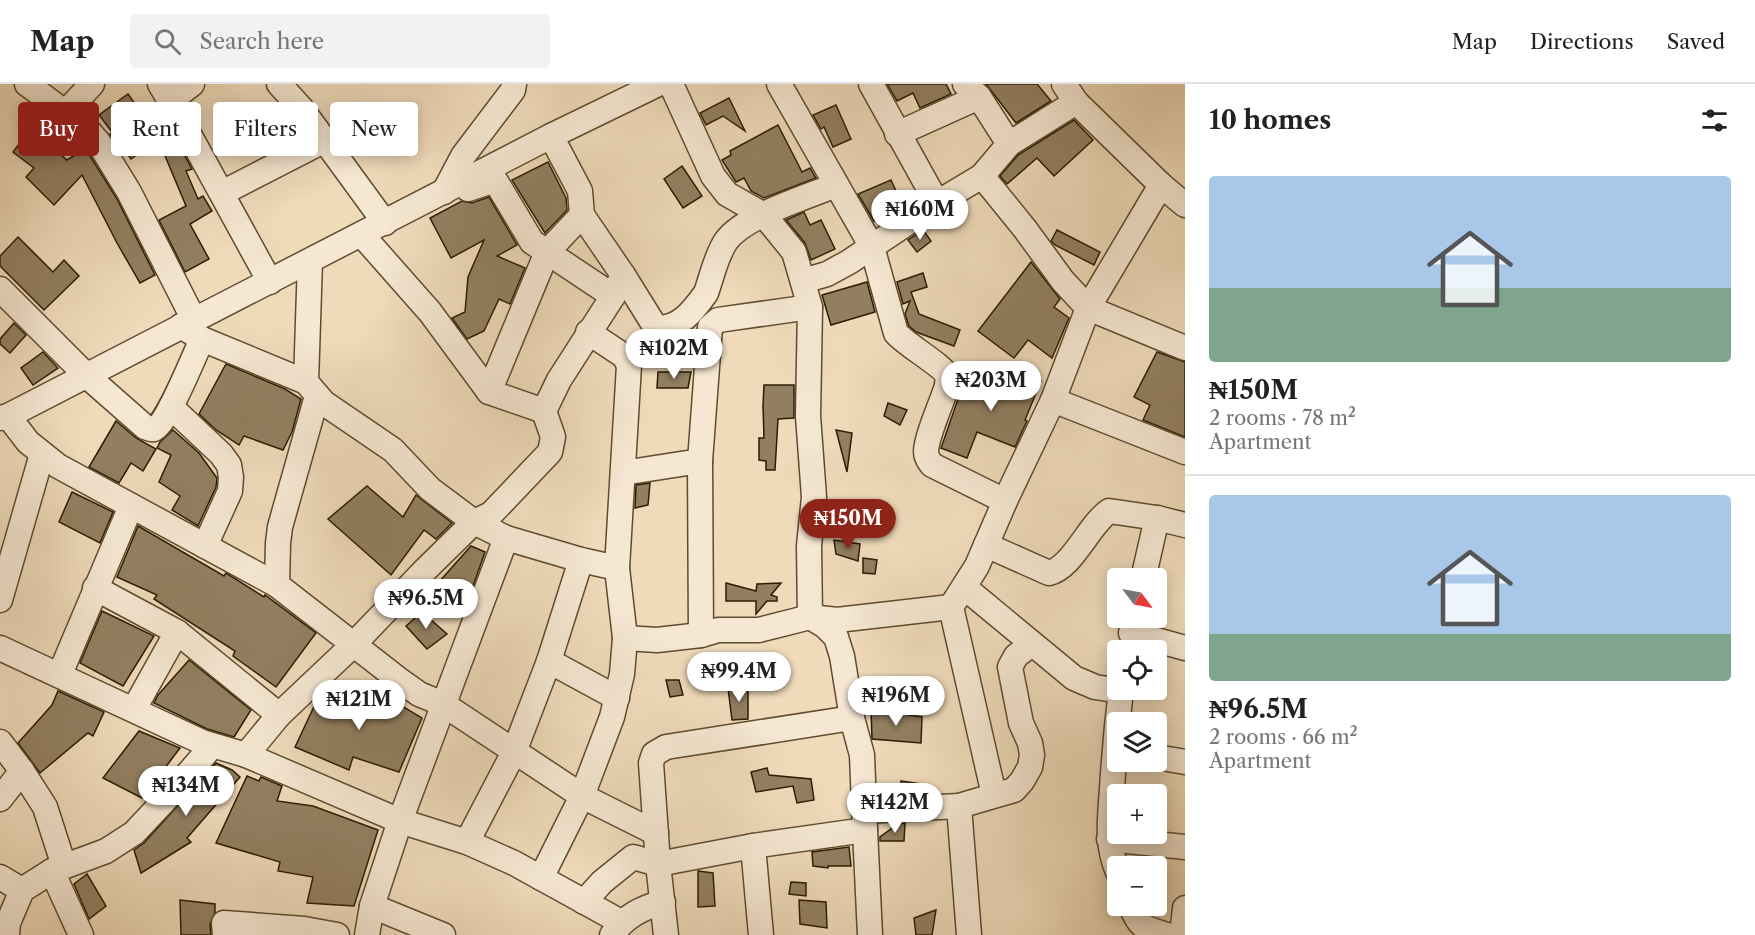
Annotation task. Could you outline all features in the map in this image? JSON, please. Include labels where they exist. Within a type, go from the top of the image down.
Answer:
[{"type":"street","points":[[27,84],[51,102]]},
{"type":"street","points":[[75,102],[92,84]]},
{"type":"street","points":[[192,84],[165,92],[270,282]]},
{"type":"street","points":[[279,84],[326,140],[385,223]]},
{"type":"street","points":[[444,192],[463,156],[513,90],[514,84]]},
{"type":"street","points":[[656,833],[582,796],[443,704],[419,694],[277,585],[58,466],[28,442],[4,417],[193,328],[270,282],[551,136],[621,92],[658,84]]},
{"type":"street","points":[[671,84],[713,176],[727,194],[764,215],[794,252],[810,307],[808,416],[814,497],[809,546],[810,617]]},
{"type":"street","points":[[779,84],[872,247],[896,333],[903,341],[943,369],[947,376],[947,386],[928,441],[927,459],[932,465],[1005,501]]},
{"type":"street","points":[[871,84],[937,203]]},
{"type":"street","points":[[897,134],[972,91],[1009,144]]},
{"type":"street","points":[[802,281],[827,274],[982,176],[1009,144],[1070,93],[1185,206]]},
{"type":"street","points":[[551,136],[580,191],[582,215],[618,286],[656,328],[669,328],[681,322],[706,293],[726,241],[739,227],[836,185]]},
{"type":"street","points":[[222,193],[326,140]]},
{"type":"street","points":[[99,143],[129,192],[193,328],[311,389],[334,412],[393,450],[430,489],[474,522],[506,538],[617,568]]},
{"type":"street","points":[[982,176],[1075,296],[1088,308],[1185,348]]},
{"type":"street","points":[[414,207],[495,180],[532,242],[547,252],[618,286]]},
{"type":"street","points":[[994,795],[974,713],[958,597],[977,566],[1053,400],[1088,308],[1161,184]]},
{"type":"street","points":[[489,392],[547,252],[582,215]]},
{"type":"street","points":[[362,235],[430,312],[489,392],[544,411]]},
{"type":"street","points":[[277,585],[280,527],[311,389],[310,261]]},
{"type":"street","points":[[246,755],[279,715],[353,645],[474,522],[491,514],[550,452],[553,437],[544,411],[559,380],[618,286]]},
{"type":"street","points":[[0,290],[87,376],[145,427],[155,428],[171,407],[193,328]]},
{"type":"street","points":[[701,635],[700,461],[710,327],[718,320],[810,307]]},
{"type":"street","points":[[541,878],[582,796],[617,698],[624,662],[625,638],[617,568],[629,365],[624,356],[588,332]]},
{"type":"street","points":[[1053,400],[1185,452]]},
{"type":"street","points":[[171,407],[221,454],[229,465],[230,491],[205,546]]},
{"type":"street","points":[[0,600],[42,454]]},
{"type":"street","points":[[623,473],[700,461]]},
{"type":"street","points":[[60,674],[131,506]]},
{"type":"street","points":[[986,544],[1049,573],[1055,572],[1067,561],[1100,518],[1109,511],[1157,518],[1185,525]]},
{"type":"street","points":[[1146,568],[1157,518]]},
{"type":"street","points":[[367,935],[372,906],[400,821],[506,538]]},
{"type":"street","points":[[467,842],[514,752],[549,661],[581,560]]},
{"type":"street","points":[[95,588],[177,632],[279,715]]},
{"type":"street","points":[[625,638],[657,640],[701,635],[718,630],[759,630],[810,617],[837,620],[958,597],[1032,644],[1085,685],[1107,688]]},
{"type":"street","points":[[810,617],[825,626],[836,637],[842,656],[852,718],[862,755],[870,935]]},
{"type":"street","points":[[134,709],[177,632]]},
{"type":"street","points":[[1131,634],[1185,648]]},
{"type":"street","points":[[584,902],[602,882],[633,857],[658,864],[865,821],[959,806],[1014,790],[1030,767],[1032,755],[1021,723],[1010,667],[1017,656],[1032,644]]},
{"type":"street","points":[[0,648],[212,746],[227,748],[246,755],[400,821],[467,842],[584,902],[616,928],[648,906],[663,902]]},
{"type":"street","points":[[549,661],[617,698]]},
{"type":"street","points":[[666,935],[658,864],[651,763],[654,754],[666,747],[852,718]]},
{"type":"street","points":[[0,742],[45,807],[58,869],[81,935]]},
{"type":"street","points":[[5,926],[22,890],[58,869],[106,851],[134,832],[212,746]]},
{"type":"street","points":[[1167,758],[1185,762]]},
{"type":"street","points":[[0,799],[22,771]]},
{"type":"street","points":[[959,806],[969,935]]},
{"type":"street","points":[[1156,844],[1185,847]]},
{"type":"street","points":[[753,846],[762,935]]},
{"type":"street","points":[[0,877],[22,890]]},
{"type":"street","points":[[372,906],[443,935]]},
{"type":"street","points":[[1135,916],[1144,928],[1180,927]]},
{"type":"street","points":[[225,935],[224,923],[293,928],[337,935]]},
{"type":"building","points":[[887,84],[946,84],[951,94],[920,108],[913,93],[897,101]]},
{"type":"building","points":[[986,84],[1037,84],[1051,101],[1016,123]]},
{"type":"building","points":[[128,94],[134,102],[117,102]]},
{"type":"building","points":[[729,98],[745,131],[723,116],[706,125],[700,113]]},
{"type":"building","points":[[836,105],[851,139],[833,147],[824,127],[821,129],[813,115]]},
{"type":"building","points":[[111,106],[111,131],[99,115]]},
{"type":"building","points":[[1074,120],[1093,140],[1054,176],[1037,158],[1007,184],[1000,176],[1018,155]]},
{"type":"building","points":[[778,125],[802,172],[810,168],[816,178],[764,198],[751,191],[744,178],[736,182],[722,160],[731,155],[730,151]]},
{"type":"building","points":[[18,145],[18,156],[13,152]]},
{"type":"building","points":[[18,156],[62,156],[67,160],[74,156],[90,156],[117,199],[155,275],[140,283],[82,175],[54,205],[26,177],[34,168]]},
{"type":"building","points":[[165,156],[185,156],[192,169],[186,171],[198,199],[203,196],[212,211],[190,224],[209,259],[185,272],[159,220],[186,206]]},
{"type":"building","points":[[548,162],[566,198],[567,210],[545,233],[512,180]]},
{"type":"building","points":[[682,166],[702,196],[683,208],[664,179]]},
{"type":"building","points":[[891,180],[904,208],[874,221],[858,194]]},
{"type":"building","points":[[489,197],[517,245],[497,256],[525,268],[510,304],[499,299],[484,331],[467,339],[452,318],[465,312],[468,277],[484,240],[451,258],[430,218],[462,201],[472,203]]},
{"type":"building","points":[[804,212],[810,225],[821,220],[835,249],[811,260],[805,243],[786,220]]},
{"type":"building","points":[[923,230],[931,241],[917,252],[908,240]]},
{"type":"building","points":[[1057,230],[1100,252],[1094,265],[1055,245],[1051,241]]},
{"type":"building","points":[[18,237],[53,272],[64,260],[79,276],[44,310],[0,266],[0,256]]},
{"type":"building","points":[[1031,262],[1060,299],[1054,307],[1069,318],[1052,358],[1028,340],[1014,358],[978,331]]},
{"type":"building","points":[[923,273],[927,287],[911,292],[919,314],[960,330],[954,346],[916,332],[909,326],[905,314],[910,301],[903,304],[897,282]]},
{"type":"building","points":[[867,282],[875,312],[831,325],[822,295]]},
{"type":"building","points":[[14,323],[26,335],[10,353],[0,344],[0,339]]},
{"type":"building","points":[[43,352],[58,368],[33,385],[21,368]]},
{"type":"building","points":[[1157,352],[1185,362],[1185,437],[1143,420],[1150,405],[1134,397]]},
{"type":"building","points":[[226,364],[285,389],[301,399],[292,432],[283,450],[244,436],[239,445],[216,430],[199,414]]},
{"type":"building","points":[[1003,366],[1041,381],[1015,447],[977,432],[967,458],[941,448],[965,379],[993,390]]},
{"type":"building","points":[[658,372],[691,372],[688,388],[657,388]]},
{"type":"building","points":[[764,385],[794,385],[794,418],[778,419],[775,470],[766,470],[766,461],[759,460],[759,438],[764,438]]},
{"type":"building","points":[[888,403],[907,410],[900,425],[884,416]]},
{"type":"building","points":[[116,421],[136,438],[156,449],[143,471],[131,463],[119,483],[89,467]]},
{"type":"building","points":[[173,430],[199,453],[217,478],[216,487],[198,526],[172,510],[180,496],[159,482],[171,455],[157,448]]},
{"type":"building","points":[[836,430],[852,433],[847,472]]},
{"type":"building","points":[[650,483],[648,505],[635,508],[636,485]]},
{"type":"building","points":[[367,486],[403,517],[416,495],[452,523],[436,539],[424,530],[391,575],[328,519]]},
{"type":"building","points":[[72,492],[113,512],[100,543],[59,522]]},
{"type":"building","points":[[138,526],[224,576],[226,573],[264,597],[265,595],[316,633],[276,687],[233,656],[235,651],[154,599],[157,595],[117,577]]},
{"type":"building","points":[[834,540],[860,544],[858,561],[836,554]]},
{"type":"building","points":[[471,546],[485,552],[467,603],[439,582]]},
{"type":"building","points":[[863,558],[877,560],[875,574],[863,573]]},
{"type":"building","points":[[726,583],[756,591],[757,584],[781,583],[771,595],[777,597],[777,601],[767,601],[756,614],[756,601],[726,601]]},
{"type":"building","points":[[102,611],[154,636],[123,686],[80,663]]},
{"type":"building","points":[[422,612],[447,634],[427,649],[406,626]]},
{"type":"building","points":[[189,660],[251,710],[234,737],[207,729],[154,703],[158,695]]},
{"type":"building","points":[[666,680],[679,680],[683,695],[670,697]]},
{"type":"building","points":[[748,686],[748,719],[732,720],[728,688]]},
{"type":"building","points":[[329,688],[382,708],[387,697],[422,718],[399,772],[353,757],[349,770],[295,747],[319,696]]},
{"type":"building","points":[[58,691],[104,712],[93,736],[88,733],[40,773],[18,743],[52,705]]},
{"type":"building","points":[[871,709],[922,717],[921,743],[872,739]]},
{"type":"building","points":[[139,731],[180,748],[142,798],[103,778]]},
{"type":"building","points":[[216,763],[232,770],[240,777],[187,838],[191,842],[141,873],[134,850],[144,843]]},
{"type":"building","points":[[767,768],[769,775],[811,779],[814,800],[797,803],[793,786],[756,792],[751,772]]},
{"type":"building","points":[[247,776],[259,781],[261,777],[282,786],[277,801],[313,806],[378,830],[354,906],[307,903],[313,877],[278,871],[280,862],[216,843]]},
{"type":"building","points":[[901,781],[921,784],[922,794],[902,794]]},
{"type":"building","points":[[905,823],[904,841],[880,841],[880,837],[898,824]]},
{"type":"building","points":[[849,847],[851,866],[828,866],[828,868],[813,866],[812,852]]},
{"type":"building","points":[[698,871],[713,873],[715,906],[698,907]]},
{"type":"building","points":[[87,874],[106,906],[89,919],[74,884]]},
{"type":"building","points":[[791,882],[806,883],[806,896],[789,894]]},
{"type":"building","points":[[180,900],[215,904],[215,913],[210,924],[211,935],[181,935]]},
{"type":"building","points":[[799,900],[826,902],[827,928],[800,924]]},
{"type":"building","points":[[936,910],[932,935],[916,935],[914,918]]}]
